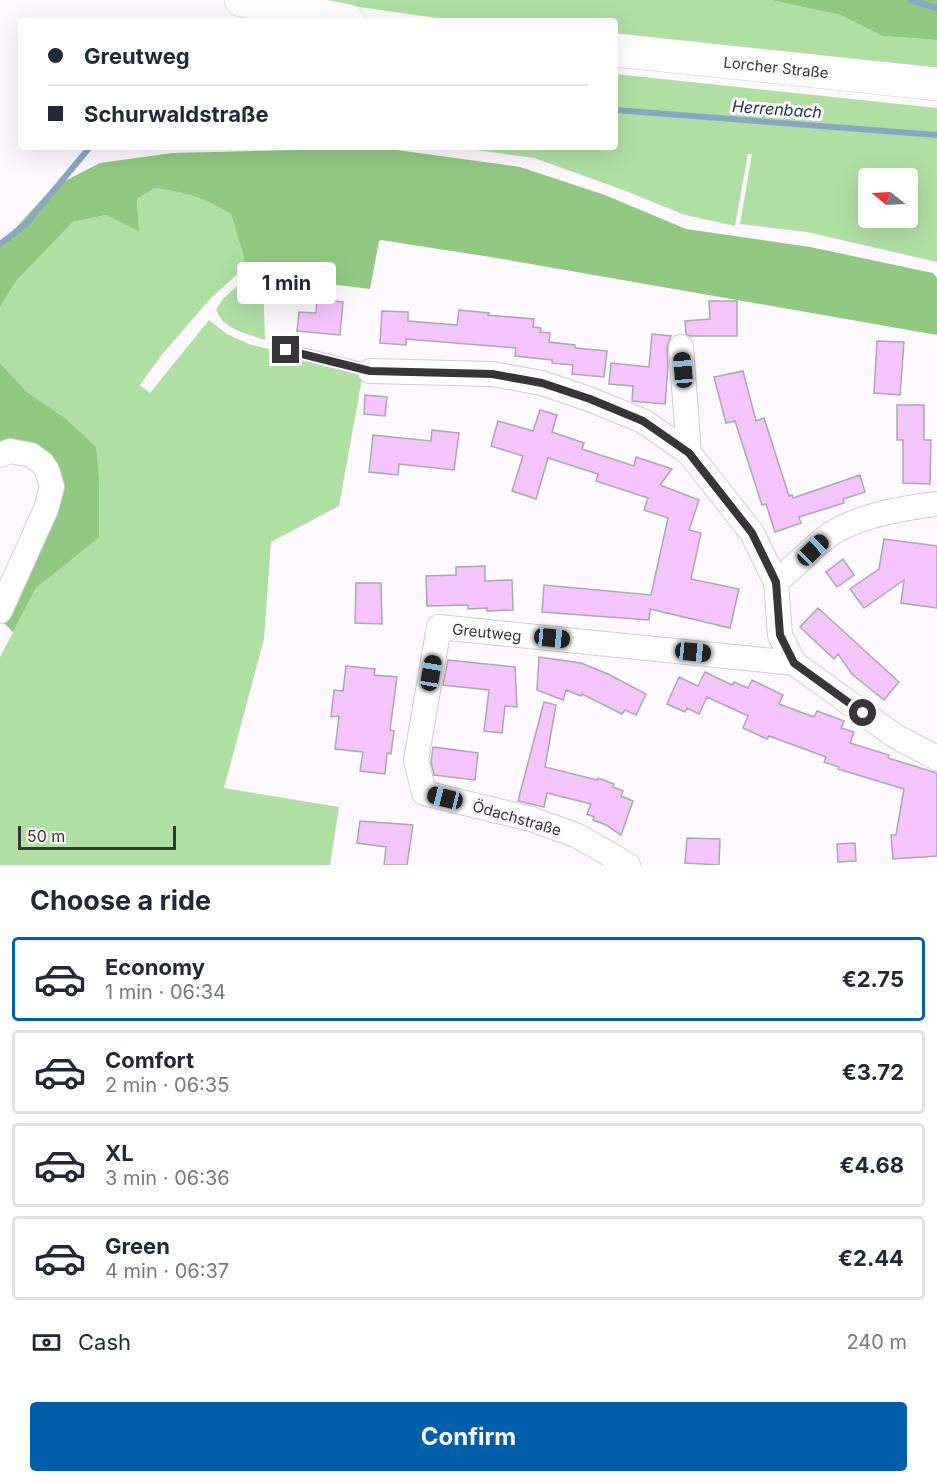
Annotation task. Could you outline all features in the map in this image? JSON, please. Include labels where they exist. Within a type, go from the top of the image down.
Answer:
[{"type":"main road","points":[[241,0],[333,18]]},
{"type":"main road","name":"Lorcher Straße","points":[[618,50],[937,84]]},
{"type":"street","points":[[681,347],[689,453]]},
{"type":"street","points":[[370,371],[492,374],[542,383],[590,399],[643,421],[689,453],[752,533],[776,582],[780,635],[794,663],[895,736],[937,758]]},
{"type":"street","points":[[0,455],[10,451],[31,455],[42,463],[52,487],[46,508],[0,610]]},
{"type":"street","points":[[776,582],[826,537],[859,520],[899,509],[937,504]]},
{"type":"street","name":"Greutweg","points":[[438,627],[794,663]]},
{"type":"street","name":"Ödachstraße","points":[[438,627],[416,760],[423,793],[531,819],[578,836],[628,865]]},
{"type":"lane","points":[[286,350],[370,371]]},
{"type":"green space","points":[[309,0],[771,0],[840,15],[882,36],[937,40],[937,69],[618,36],[618,18],[438,18]]},
{"type":"green space","points":[[771,0],[937,0],[937,40],[882,36],[840,15]]},
{"type":"green space","points":[[618,74],[937,108],[937,262],[807,232],[740,224],[752,154],[748,154],[735,226],[685,215],[534,158],[477,150],[618,150]]},
{"type":"green space","points":[[397,150],[520,167],[605,195],[686,229],[810,247],[933,273],[937,278],[937,335],[503,259],[381,240],[370,289],[263,276],[242,270],[244,258],[231,214],[194,196],[155,188],[137,199],[139,231],[106,215],[73,222],[17,280],[0,307],[0,245],[53,187],[100,163],[172,153]]},
{"type":"green space","points":[[155,188],[194,196],[231,214],[244,258],[242,270],[210,299],[160,357],[140,385],[150,393],[209,320],[227,334],[249,344],[363,373],[339,506],[271,542],[264,639],[224,788],[339,807],[330,865],[0,865],[0,657],[36,588],[99,538],[65,418],[27,392],[0,363],[0,307],[17,280],[73,222],[106,215],[139,230],[137,199]]},
{"type":"green space","points":[[251,273],[263,276],[265,340],[229,326],[219,316],[216,309],[223,299]]},
{"type":"green space","points":[[0,363],[27,392],[65,418],[96,447],[99,481],[99,538],[36,588],[13,632],[4,623],[10,596],[53,473],[0,451]]},
{"type":"building","points":[[317,299],[343,302],[340,335],[297,331],[299,312],[316,313]]},
{"type":"building","points":[[709,301],[737,301],[737,336],[690,336],[686,334],[685,321],[710,319]]},
{"type":"building","points":[[459,310],[534,319],[533,327],[541,328],[540,332],[550,333],[549,342],[575,345],[575,348],[607,351],[604,377],[572,374],[573,365],[552,363],[552,360],[515,356],[516,348],[406,339],[406,345],[380,343],[382,311],[408,312],[408,321],[457,325]]},
{"type":"building","points":[[652,334],[671,336],[667,347],[665,404],[632,401],[633,386],[609,384],[611,363],[649,367]]},
{"type":"building","points":[[877,341],[904,342],[900,395],[874,393]]},
{"type":"building","points":[[743,371],[756,421],[764,418],[789,496],[792,495],[793,498],[860,475],[865,492],[843,499],[844,503],[799,517],[801,523],[775,532],[766,504],[762,505],[735,421],[726,423],[714,377]]},
{"type":"building","points":[[365,395],[387,397],[385,416],[364,414]]},
{"type":"building","points":[[897,405],[924,405],[924,440],[931,440],[930,484],[903,483],[903,440],[897,440]]},
{"type":"building","points":[[540,410],[557,415],[552,432],[584,443],[582,449],[634,466],[636,457],[672,469],[660,485],[699,500],[689,530],[701,533],[691,579],[739,589],[730,628],[650,609],[649,620],[542,612],[544,585],[651,595],[668,518],[644,510],[648,498],[596,481],[598,474],[548,458],[536,499],[512,491],[523,456],[491,446],[498,421],[533,431]]},
{"type":"building","points":[[432,430],[459,433],[454,470],[399,464],[398,475],[369,472],[373,435],[431,441]]},
{"type":"building","points":[[884,539],[937,546],[937,608],[901,603],[904,580],[864,608],[850,589],[879,569]]},
{"type":"building","points":[[843,559],[854,575],[837,587],[826,572]]},
{"type":"building","points":[[485,566],[485,581],[512,580],[513,610],[468,609],[468,605],[427,606],[426,576],[456,575],[456,567]]},
{"type":"building","points":[[356,583],[381,583],[382,624],[355,623]]},
{"type":"building","points":[[818,608],[899,682],[884,700],[852,674],[838,654],[834,659],[800,627]]},
{"type":"building","points":[[539,657],[581,663],[646,694],[636,715],[625,710],[622,714],[582,694],[581,696],[566,690],[563,700],[537,690]]},
{"type":"building","points":[[448,660],[515,667],[517,707],[505,706],[502,733],[484,731],[489,690],[443,685]]},
{"type":"building","points":[[346,666],[375,669],[374,675],[397,677],[390,730],[394,731],[391,754],[387,753],[385,774],[360,771],[363,752],[335,749],[339,716],[331,717],[334,690],[343,691]]},
{"type":"building","points":[[705,672],[732,685],[734,682],[748,688],[752,680],[783,695],[779,704],[814,717],[817,711],[844,721],[841,728],[854,732],[850,743],[937,773],[937,856],[893,859],[891,835],[896,835],[904,789],[838,769],[839,767],[824,762],[826,757],[769,736],[767,739],[743,728],[748,716],[707,697],[699,714],[687,708],[685,712],[667,704],[679,677],[698,686]]},
{"type":"building","points":[[544,702],[556,705],[545,767],[597,780],[598,778],[614,784],[613,787],[623,791],[621,796],[633,801],[621,835],[593,820],[594,817],[587,814],[591,804],[547,793],[544,807],[518,801]]},
{"type":"building","points":[[433,747],[478,753],[475,780],[434,775],[431,762]]},
{"type":"building","points":[[360,821],[413,825],[407,865],[384,865],[386,847],[357,843]]},
{"type":"building","points":[[687,838],[720,839],[719,865],[685,863]]},
{"type":"building","points":[[855,843],[856,861],[838,862],[837,844]]},
{"type":"waterway","points":[[910,0],[937,8]]},
{"type":"waterway","name":"Herrenbach","points":[[618,110],[937,135]]},
{"type":"waterway","name":"Herrenbach","points":[[0,244],[25,225],[88,150]]},
{"type":"route","points":[[286,350],[370,371],[492,374],[542,383],[590,399],[643,421],[689,453],[752,533],[776,582],[780,635],[794,663],[863,713]]}]
